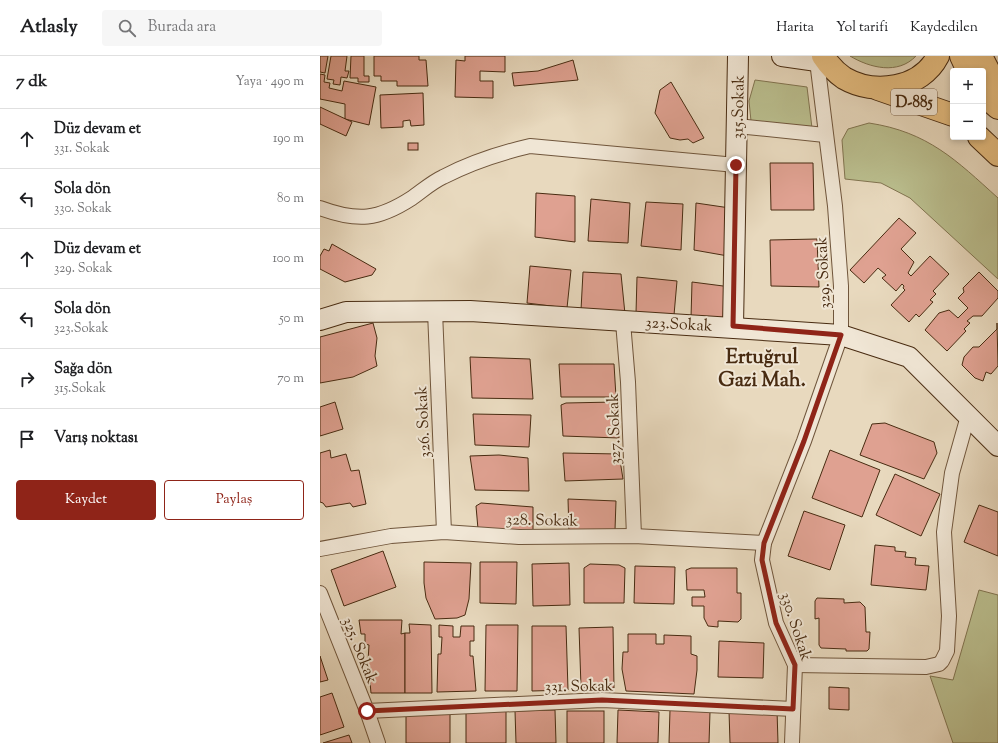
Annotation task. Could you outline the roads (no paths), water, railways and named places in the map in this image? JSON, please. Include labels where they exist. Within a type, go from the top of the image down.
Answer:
[{"type":"highway","points":[[824,62],[849,80],[859,85],[874,88],[897,87],[918,78],[935,62],[938,56]]},
{"type":"highway","points":[[961,56],[967,68]]},
{"type":"highway","points":[[981,56],[998,89]]},
{"type":"highway","name":"D-885","points":[[874,88],[950,114]]},
{"type":"highway","points":[[986,98],[998,108]]},
{"type":"highway","points":[[982,140],[998,155]]},
{"type":"street","name":"315.Sokak","points":[[733,326],[738,56]]},
{"type":"street","points":[[782,56],[824,62]]},
{"type":"street","name":"329. Sokak","points":[[764,543],[804,441],[841,335],[841,286],[836,213],[825,135],[824,62]]},
{"type":"street","points":[[737,126],[825,135]]},
{"type":"street","points":[[320,208],[337,214],[361,218],[382,214],[411,198],[442,177],[501,153],[530,146],[736,165]]},
{"type":"street","name":"326. Sokak","points":[[435,311],[444,532]]},
{"type":"street","name":"323.Sokak","points":[[320,320],[346,312],[470,311],[623,322],[733,326],[841,335],[909,357],[998,446]]},
{"type":"street","name":"327. Sokak","points":[[623,322],[628,382],[634,536]]},
{"type":"street","points":[[795,665],[926,667],[939,664],[942,661],[946,651],[949,616],[944,532],[952,473],[968,416]]},
{"type":"street","name":"328. Sokak","points":[[320,549],[391,536],[444,532],[520,536],[634,536],[764,543]]},
{"type":"street","name":"330. Sokak","points":[[764,543],[762,560],[776,623],[795,665],[792,743]]},
{"type":"street","name":"325. Sokak","points":[[320,594],[367,711],[378,743]]},
{"type":"street","name":"331. Sokak","points":[[367,711],[602,700],[793,709]]},
{"type":"district","name":"Ertuğrul Gazi Mah.","points":[[762,368]]}]
